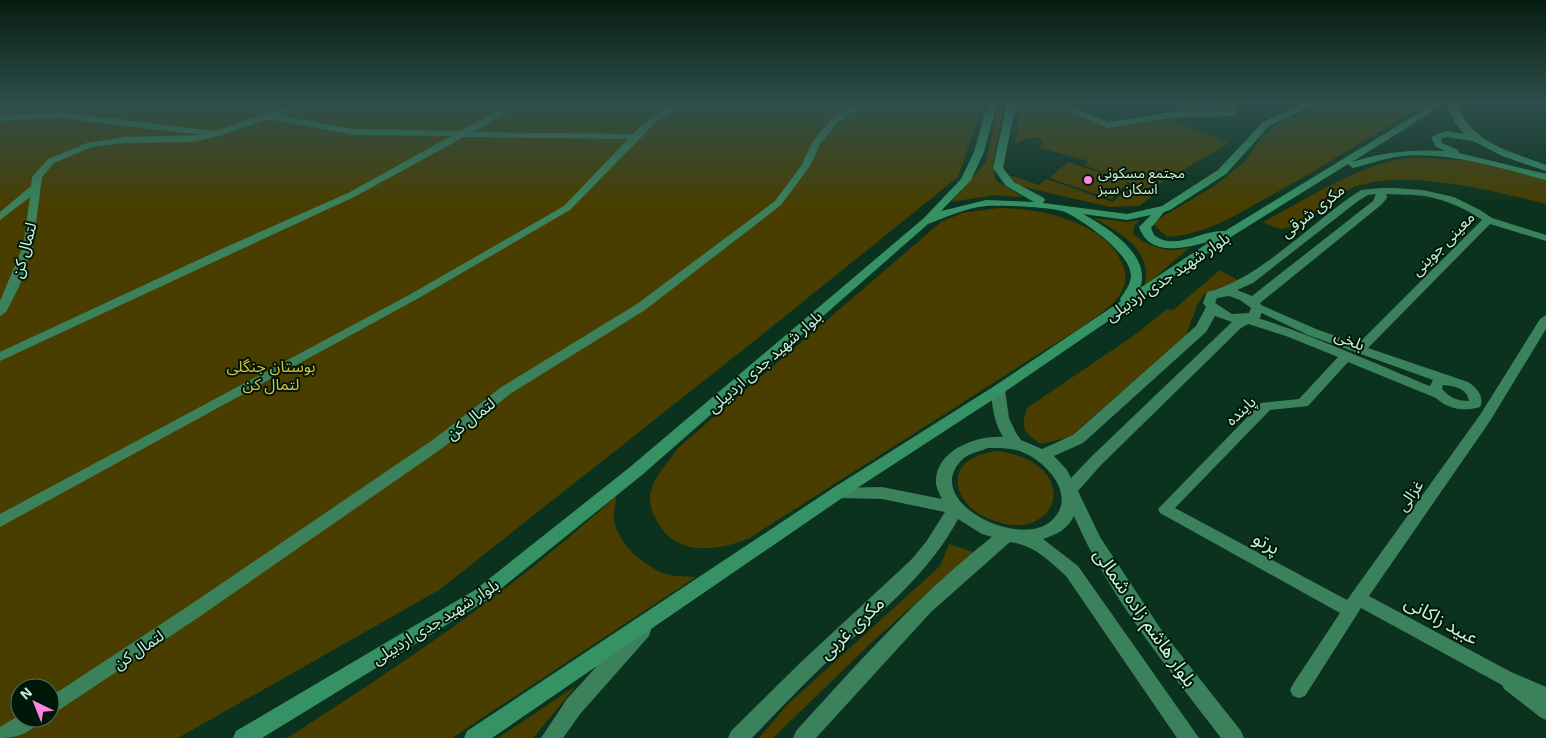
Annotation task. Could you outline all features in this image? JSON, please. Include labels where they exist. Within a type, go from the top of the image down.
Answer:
[{"type":"main road","points":[[924,222],[966,180],[979,152],[983,137]]},
{"type":"main road","points":[[1004,137],[998,168],[1001,176],[1016,189],[1062,208],[1105,232],[1127,253],[1133,264],[1136,274],[1136,285],[1131,294],[1103,320]]},
{"type":"main road","name":"بلوار شهید جدی اردبیلی","points":[[243,738],[481,595],[636,471],[924,222],[956,209],[986,203],[1021,203],[1127,217],[1166,208],[1222,172],[1254,137]]},
{"type":"main road","name":"بلوار شهید جدی اردبیلی","points":[[474,738],[839,492],[1103,320],[1230,232],[1386,137]]},
{"type":"main road","points":[[1437,137],[1436,141],[1448,150],[1546,177]]},
{"type":"main road","points":[[1468,137],[1478,139],[1546,168]]},
{"type":"main road","points":[[1322,178],[1369,158],[1386,154],[1411,152],[1480,160]]},
{"type":"main road","points":[[1166,208],[1149,220],[1144,227],[1149,237],[1155,241],[1175,245],[1187,244],[1230,232]]},
{"type":"street","name":"لتمال کن","points":[[0,312],[13,287],[28,246],[37,178],[51,161],[90,145],[124,140],[200,137]]},
{"type":"street","points":[[0,357],[230,248],[351,195],[455,137]]},
{"type":"street","points":[[0,521],[412,297],[567,208],[635,137]]},
{"type":"street","name":"لتمال کن","points":[[60,700],[193,612],[439,443],[504,391],[640,307],[778,203],[805,166],[821,137]]},
{"type":"street","name":"لتمال کن","points":[[0,217],[37,186]]},
{"type":"street","points":[[1255,305],[1377,203],[1382,198],[1381,191]]},
{"type":"street","name":"معینی جوینی","points":[[1360,349],[1488,220],[1475,210],[1454,200],[1421,192],[1381,191]]},
{"type":"street","name":"مکری شرقی","points":[[1222,292],[1249,280],[1354,198],[1365,192],[1381,191]]},
{"type":"street","points":[[1488,220],[1546,238]]},
{"type":"street","points":[[1246,319],[1231,318],[1212,308],[1209,303],[1211,295],[1222,292],[1242,296],[1255,305]]},
{"type":"street","points":[[1070,490],[1124,434],[1236,325],[1255,315],[1255,305]]},
{"type":"street","name":"بلخی","points":[[1255,305],[1360,349],[1464,386]]},
{"type":"street","points":[[1042,455],[1078,439],[1201,329],[1208,319],[1212,308]]},
{"type":"street","name":"بلخی","points":[[1246,319],[1290,333],[1440,395],[1451,402],[1465,406]]},
{"type":"street","name":"غزالی","points":[[1299,690],[1354,604],[1487,414],[1546,319]]},
{"type":"street","name":"پاینده","points":[[1165,509],[1266,406],[1303,403],[1346,356]]},
{"type":"street","points":[[1440,395],[1435,384],[1448,381]]},
{"type":"street","points":[[1464,386],[1497,398]]},
{"type":"street","points":[[1464,386],[1476,397],[1475,404],[1465,406]]},
{"type":"street","points":[[998,390],[999,416],[1006,432],[1015,443]]},
{"type":"street","points":[[1465,406],[1487,414]]},
{"type":"street","points":[[987,442],[1015,443],[1042,455],[1055,465],[1064,477],[1070,490],[1070,503],[1066,516],[1057,526],[1043,533],[1026,537],[1005,536],[988,531],[969,521],[955,508],[946,494],[944,478],[948,465],[956,454],[970,446],[987,442]]},
{"type":"street","name":"بلوار هاشم زاده شمالی","points":[[1070,490],[1093,541],[1155,637],[1234,738]]},
{"type":"street","points":[[839,492],[882,493],[955,508]]},
{"type":"street","name":"مکری غربی","points":[[738,738],[801,673],[904,578],[933,548],[945,530],[955,508]]},
{"type":"street","name":"پرتو","points":[[1165,509],[1354,604]]},
{"type":"street","points":[[803,738],[882,650],[972,561],[1005,536]]},
{"type":"street","name":"بلوار هاشم زاده شمالی","points":[[1026,537],[1050,552],[1072,571],[1189,738]]},
{"type":"street","name":"عبید زاکانی","points":[[1354,604],[1505,678]]},
{"type":"street","points":[[551,738],[574,706],[655,616]]},
{"type":"street","points":[[1505,678],[1546,696]]},
{"type":"street","points":[[1505,678],[1520,693],[1546,711]]},
{"type":"street","points":[[0,737],[15,728]]},
{"type":"green space","name":"بوستان جنگلی لتمال کن","points":[[0,137],[971,137],[958,177],[439,590],[178,738],[0,738]]},
{"type":"green space","points":[[991,137],[998,137],[993,162],[995,180],[1022,197],[994,195],[951,202],[986,162]]},
{"type":"green space","points":[[1016,137],[1035,137],[1029,138],[1015,144]]},
{"type":"green space","points":[[1039,137],[1216,137],[1229,143],[1154,187],[1151,197],[1139,206],[1110,207],[1020,186],[1010,177],[1039,185],[1046,179],[1113,202],[1132,184],[1084,165],[1088,161],[1038,147],[1044,142]]},
{"type":"green space","points":[[1262,137],[1370,137],[1212,227],[1197,232],[1167,237],[1152,223],[1216,185],[1245,161]]},
{"type":"green space","points":[[1413,157],[1473,161],[1546,180],[1546,204],[1476,188],[1424,181],[1398,180],[1375,182],[1354,187],[1287,228],[1281,229],[1263,222],[1354,174],[1392,161]]},
{"type":"green space","name":"مجتمع مسکونی اسکان سبز","points":[[1068,162],[1128,182],[1111,199],[1049,178]]},
{"type":"green space","points":[[998,208],[1033,211],[1052,215],[1089,229],[1104,239],[1116,252],[1124,268],[1125,282],[1119,296],[1101,313],[1075,331],[750,538],[725,546],[700,548],[676,542],[666,534],[652,511],[651,491],[656,478],[678,448],[941,222],[962,213]]},
{"type":"green space","points":[[1093,218],[1128,222],[1140,220],[1134,226],[1133,234],[1146,243],[1167,250],[1190,247],[1144,287],[1146,274],[1140,253],[1124,236]]},
{"type":"green space","points":[[1220,270],[1239,281],[1205,293],[1198,303],[1186,335],[1070,437],[1041,444],[1027,433],[1024,421],[1027,408],[1136,334],[1167,309],[1173,310]]},
{"type":"green space","points":[[998,451],[1027,459],[1045,473],[1053,488],[1052,503],[1043,516],[1028,524],[1007,524],[977,513],[964,499],[958,486],[960,470],[969,460],[975,457]]},
{"type":"green space","points":[[616,496],[614,520],[621,538],[627,547],[660,572],[676,576],[696,577],[452,738],[287,738],[373,682],[498,594],[578,530]]},
{"type":"green space","points":[[949,544],[973,552],[871,643],[773,738],[759,738],[787,705],[940,566]]},
{"type":"green space","points":[[577,685],[533,738],[498,738]]},
{"type":"place","name":"مجتمع مسکونی اسکان سبز","points":[[1088,180]]}]
